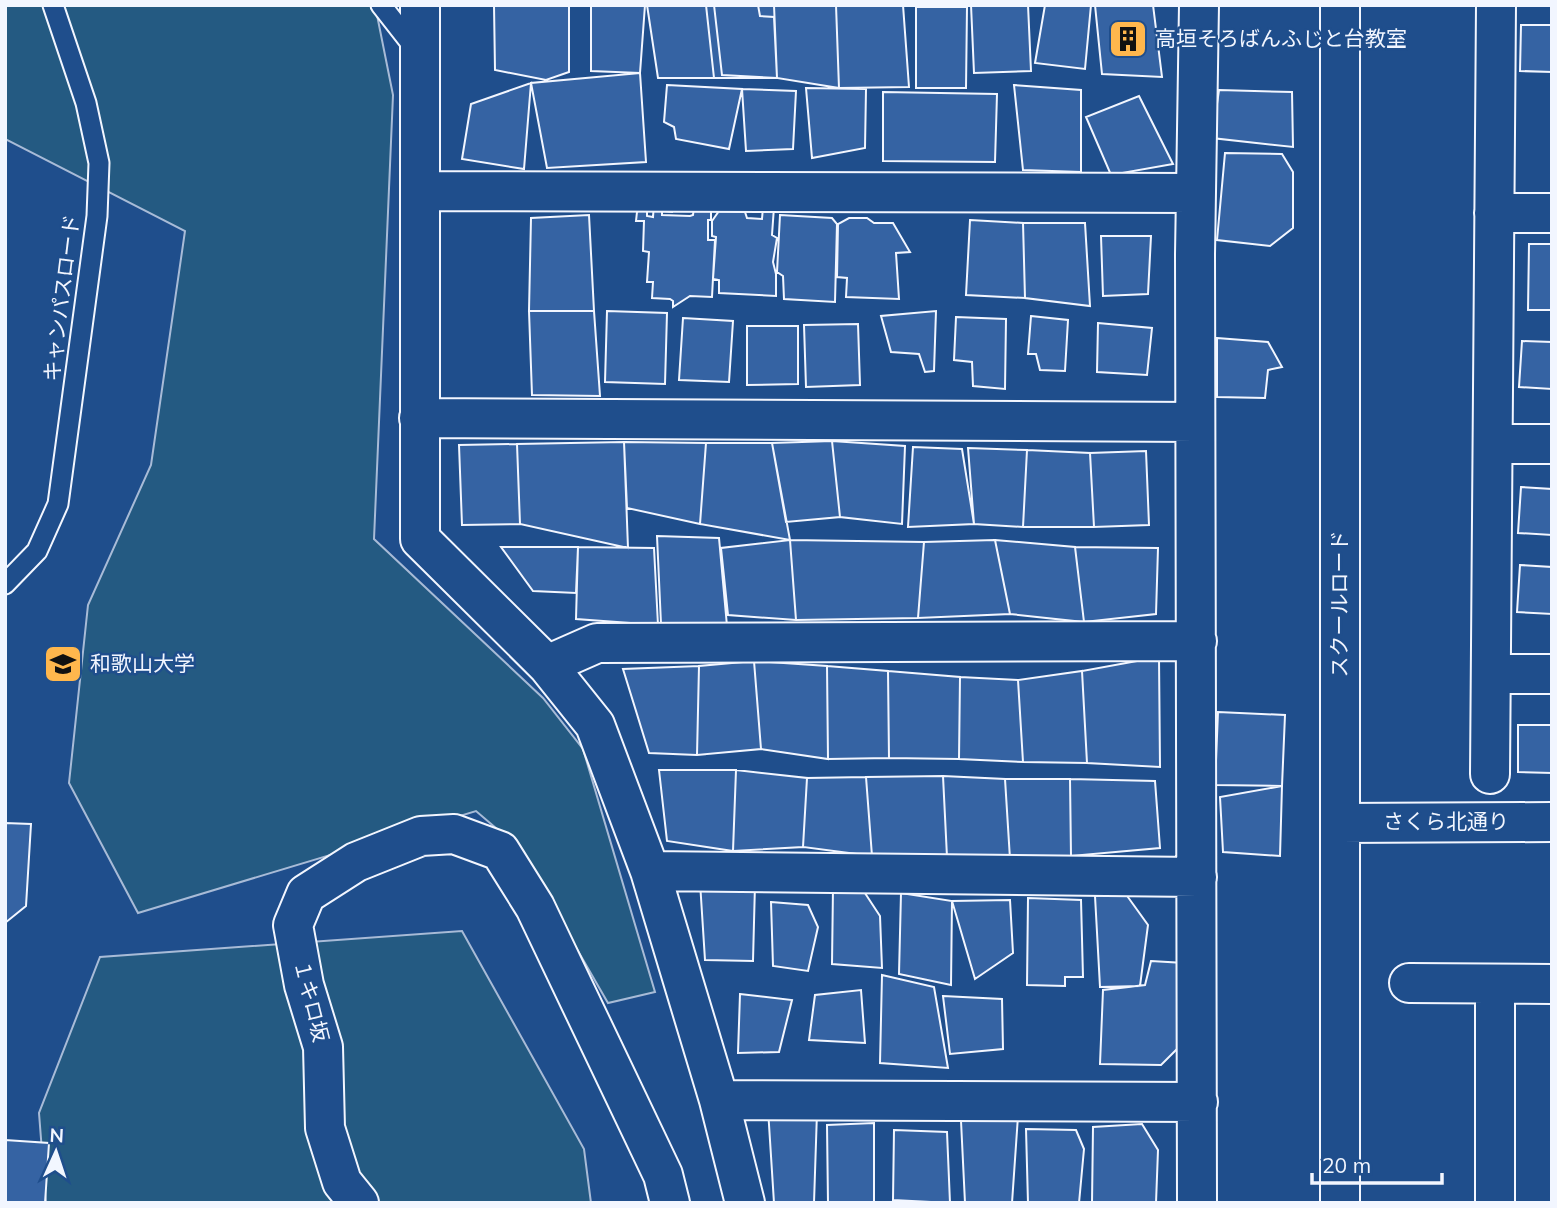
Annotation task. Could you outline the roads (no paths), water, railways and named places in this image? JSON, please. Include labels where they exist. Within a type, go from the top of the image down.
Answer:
[{"type":"street","points":[[420,5],[420,539],[547,665],[595,725],[650,870],[719,1100],[744,1203]]},
{"type":"street","points":[[1196,1203],[1195,193],[1199,5]]},
{"type":"street","name":"スクールロード","points":[[1340,5],[1340,1203]]},
{"type":"street","points":[[1490,774],[1496,5]]},
{"type":"street","points":[[421,191],[1195,193]]},
{"type":"street","points":[[1494,214],[1552,214]]},
{"type":"street","points":[[419,418],[1195,422]]},
{"type":"street","points":[[1493,444],[1552,444]]},
{"type":"street","points":[[547,665],[597,643],[1197,641]]},
{"type":"street","points":[[1491,674],[1552,674]]},
{"type":"street","name":"さくら北通り","points":[[1340,823],[1552,822]]},
{"type":"street","name":"１キロ坂","points":[[359,1203],[342,1182],[325,1128],[323,1046],[304,985],[293,925],[306,894],[356,862],[421,836],[454,834],[500,851],[535,907],[663,1175],[670,1203]]},
{"type":"street","points":[[650,870],[1197,877]]},
{"type":"street","points":[[1409,983],[1552,984]]},
{"type":"street","points":[[1495,984],[1495,1203]]},
{"type":"street","points":[[719,1100],[1198,1102]]},
{"type":"lane","name":"キャンパスロード","points":[[5,584],[37,551],[58,504],[97,216],[99,163],[86,103],[53,5]]},
{"type":"lane","points":[[381,5],[421,55]]},
{"type":"place","name":"高垣そろばんふじと台教室","points":[[1128,39]]},
{"type":"place","name":"和歌山大学","points":[[63,664]]}]
